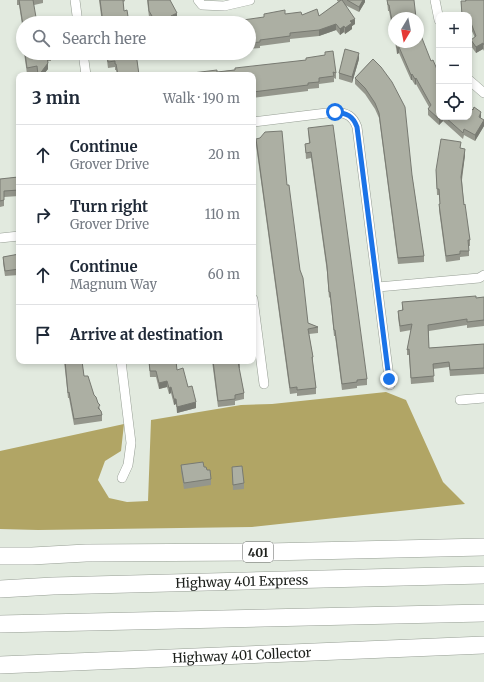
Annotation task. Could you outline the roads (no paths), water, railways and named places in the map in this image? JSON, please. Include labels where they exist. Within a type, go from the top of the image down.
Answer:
[{"type":"highway","name":"401","points":[[0,556],[86,553],[268,552],[484,547]]},
{"type":"highway","name":"Highway 401 Express","points":[[0,589],[53,586],[484,575]]},
{"type":"highway","points":[[0,585],[53,586]]},
{"type":"highway","points":[[0,624],[484,613]]},
{"type":"highway","points":[[0,634],[56,623]]},
{"type":"highway","name":"Highway 401 Collector","points":[[0,665],[484,645]]},
{"type":"street","points":[[75,0],[77,16]]},
{"type":"street","points":[[198,0],[202,5],[224,6],[250,0]]},
{"type":"street","points":[[435,0],[437,12]]},
{"type":"street","points":[[84,60],[86,72]]},
{"type":"street","points":[[472,83],[484,93]]},
{"type":"street","points":[[256,122],[335,112],[342,112],[354,120],[357,127],[390,385]]},
{"type":"street","points":[[0,238],[16,236]]},
{"type":"street","points":[[378,287],[479,278],[484,275]]},
{"type":"street","points":[[256,322],[264,384]]},
{"type":"street","points":[[121,364],[131,443],[128,465],[122,478]]},
{"type":"street","points":[[460,400],[484,398]]}]
